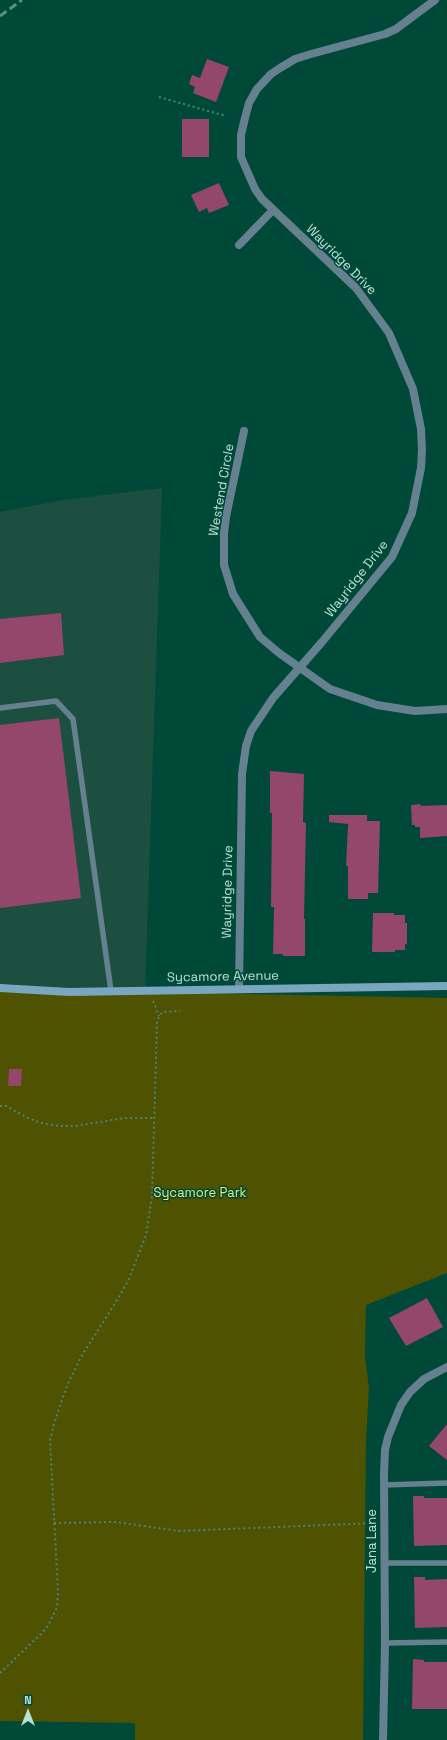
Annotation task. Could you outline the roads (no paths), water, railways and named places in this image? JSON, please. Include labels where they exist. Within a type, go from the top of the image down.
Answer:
[{"type":"street","name":"Wayridge Drive","points":[[239,989],[243,760],[251,731],[260,716],[384,568],[399,544],[412,513],[416,495],[420,468],[421,429],[413,389],[389,333],[356,288],[273,210],[262,199],[255,188],[242,157],[242,135],[245,118],[249,103],[257,89],[271,74],[296,59],[385,34],[396,29],[435,0]]},
{"type":"street","points":[[239,245],[273,210]]},
{"type":"street","name":"Westend Circle","points":[[244,431],[226,517],[224,565],[233,594],[260,637],[299,669],[330,689],[362,701],[415,711],[447,709]]},
{"type":"street","name":"Sycamore Avenue","points":[[0,988],[69,992],[447,986]]},
{"type":"street","name":"Jana Lane","points":[[382,1740],[385,1643],[385,1450],[388,1437],[400,1405],[410,1392],[424,1379],[447,1367]]},
{"type":"lane","points":[[0,708],[56,701],[73,719],[111,991]]},
{"type":"lane","points":[[384,1485],[447,1484]]},
{"type":"lane","points":[[385,1563],[447,1563]]},
{"type":"lane","points":[[385,1643],[447,1642]]},
{"type":"railway","points":[[0,16],[22,0]]},
{"type":"park label","name":"Sycamore Park","points":[[200,1193]]}]
